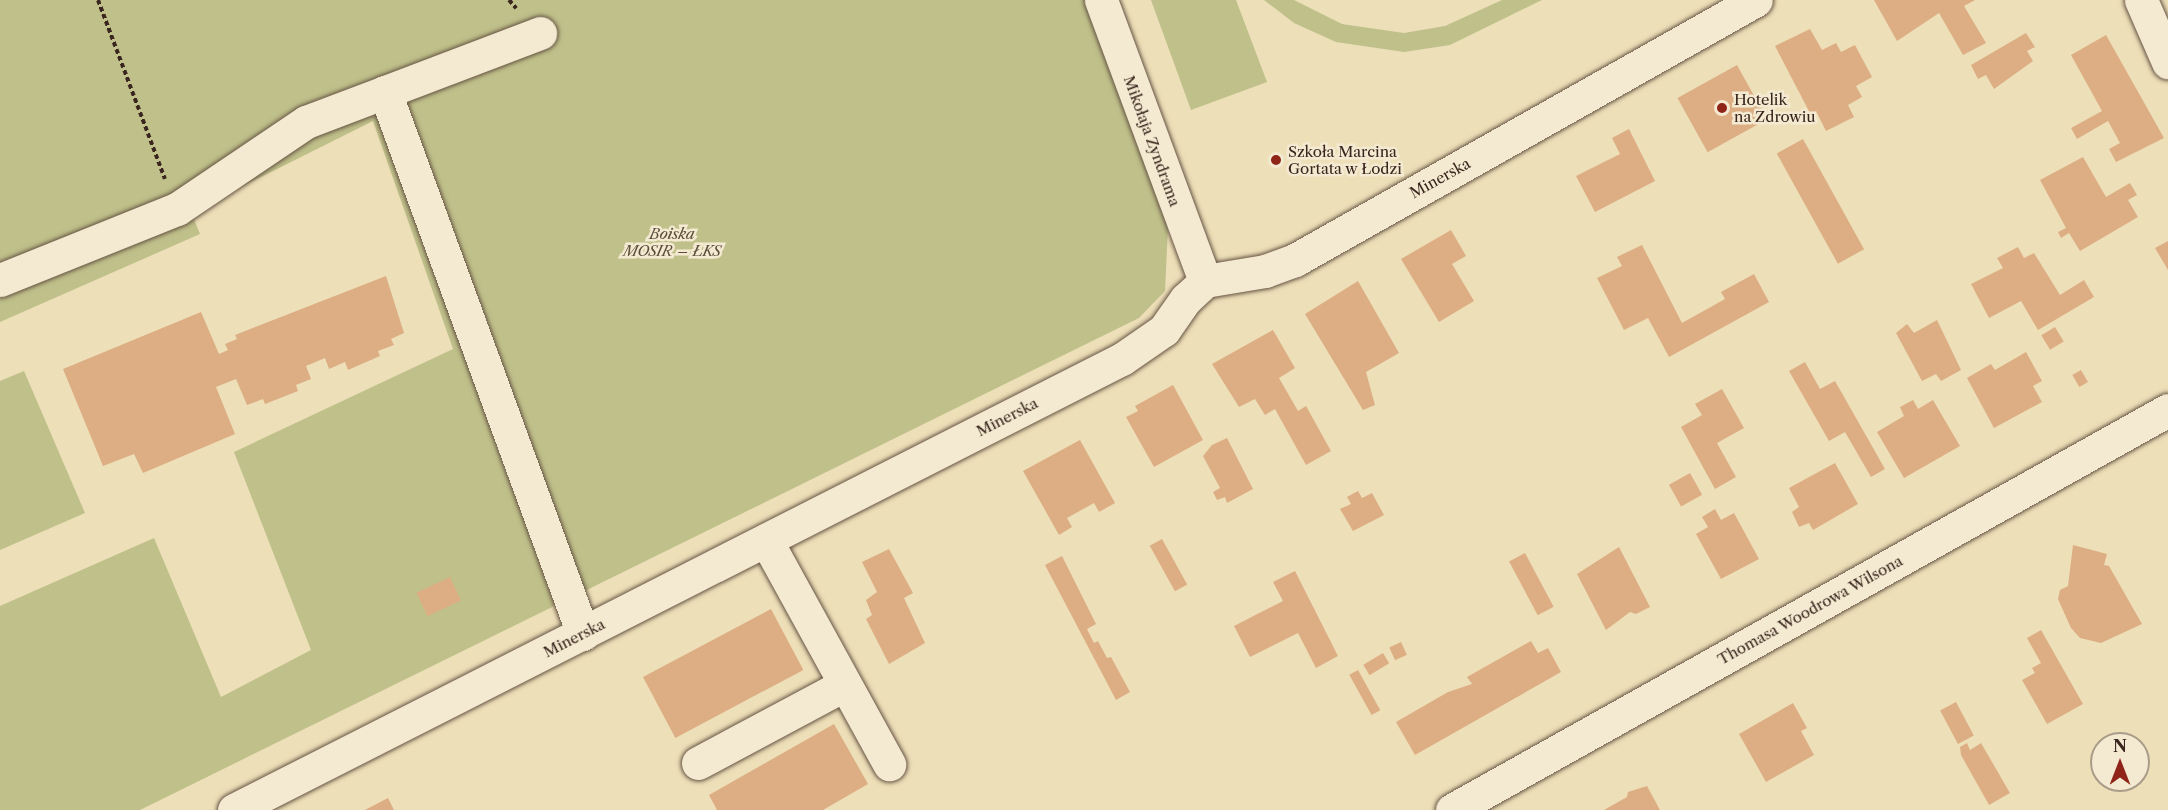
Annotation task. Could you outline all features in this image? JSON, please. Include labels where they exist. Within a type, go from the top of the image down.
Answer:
[{"type":"street","name":"Mikołaja Zyndrama","points":[[1101,0],[1205,281]]},
{"type":"street","name":"Minerska","points":[[234,810],[1122,359],[1164,330],[1186,299],[1205,281],[1265,271],[1295,260],[1756,0]]},
{"type":"street","points":[[2141,0],[2168,62]]},
{"type":"street","points":[[0,280],[177,209],[306,122],[540,33]]},
{"type":"street","points":[[386,92],[583,634]]},
{"type":"street","name":"Thomasa Woodrowa Wilsona","points":[[1452,810],[2168,410]]},
{"type":"street","points":[[766,540],[889,764]]},
{"type":"street","points":[[698,763],[844,685]]},
{"type":"path","points":[[98,0],[177,209]]},
{"type":"green space","name":"Boiska MOSIR – ŁKS","points":[[0,0],[1085,0],[1168,227],[1165,291],[1139,318],[140,810],[0,810],[0,606],[154,538],[221,697],[311,650],[234,452],[453,349],[373,121],[191,212],[200,234],[0,322]]},
{"type":"green space","points":[[1151,0],[1236,0],[1267,82],[1191,110]]},
{"type":"green space","points":[[1264,0],[1294,0],[1342,24],[1404,33],[1445,26],[1502,0],[1542,0],[1450,45],[1404,52],[1336,42],[1294,23]]},
{"type":"green space","points":[[24,371],[85,513],[0,550],[0,381]]},
{"type":"building","points":[[1874,0],[1975,0],[1964,6],[1986,43],[1963,55],[1939,13],[1897,41]]},
{"type":"building","points":[[1810,29],[1822,50],[1836,43],[1841,52],[1855,45],[1872,77],[1856,86],[1862,97],[1848,105],[1854,117],[1826,131],[1817,113],[1811,115],[1775,46]]},
{"type":"building","points":[[2026,33],[2035,47],[2027,51],[2033,61],[1994,89],[1986,75],[1978,79],[1971,65]]},
{"type":"building","points":[[2106,35],[2164,138],[2116,162],[2109,149],[2120,143],[2108,121],[2077,139],[2071,128],[2102,111],[2071,55]]},
{"type":"building","name":"Hotelik na Zdrowiu","points":[[1737,65],[1767,119],[1708,152],[1678,98]]},
{"type":"building","points":[[1629,129],[1655,181],[1595,212],[1576,176],[1620,154],[1612,138]]},
{"type":"building","points":[[1803,139],[1864,249],[1838,264],[1777,154]]},
{"type":"building","points":[[2083,157],[2106,197],[2130,183],[2137,195],[2128,200],[2138,217],[2080,251],[2069,233],[2061,238],[2058,232],[2066,228],[2040,180]]},
{"type":"building","points":[[1451,230],[1466,256],[1452,264],[1474,301],[1439,322],[1401,259]]},
{"type":"building","points":[[2168,241],[2168,270],[2155,248]]},
{"type":"building","points":[[1642,245],[1682,323],[1725,299],[1721,292],[1754,274],[1769,302],[1669,357],[1648,318],[1624,330],[1597,278],[1622,266],[1617,257]]},
{"type":"building","points":[[2018,247],[2024,258],[2034,253],[2060,295],[2084,280],[2094,297],[2038,330],[2021,301],[1989,318],[1971,284],[2003,268],[1997,258]]},
{"type":"building","points":[[386,276],[404,333],[391,339],[394,345],[378,351],[380,356],[348,370],[345,362],[329,369],[325,358],[306,366],[311,379],[296,385],[298,391],[265,404],[263,399],[247,405],[236,379],[216,387],[235,434],[143,473],[134,454],[103,466],[63,369],[201,312],[219,354],[228,350],[225,344],[237,339],[235,335]]},
{"type":"building","points":[[1358,281],[1399,353],[1366,372],[1375,405],[1363,410],[1305,314]]},
{"type":"building","points":[[1937,320],[1961,370],[1941,381],[1936,374],[1922,381],[1896,333],[1907,324],[1914,333]]},
{"type":"building","points":[[2055,327],[2064,342],[2050,350],[2041,335]]},
{"type":"building","points":[[1273,330],[1295,368],[1279,378],[1298,411],[1306,406],[1331,451],[1306,465],[1275,409],[1265,415],[1255,399],[1239,407],[1212,364]]},
{"type":"building","points":[[2026,352],[2042,381],[2033,386],[2042,402],[1994,428],[1967,378],[1991,364],[1995,370]]},
{"type":"building","points":[[1805,362],[1820,389],[1835,381],[1885,469],[1871,477],[1845,432],[1829,441],[1789,371]]},
{"type":"building","points":[[2081,370],[2088,382],[2079,387],[2072,375]]},
{"type":"building","points":[[1173,385],[1203,440],[1154,467],[1126,417],[1138,411],[1135,406]]},
{"type":"building","points":[[1722,389],[1744,428],[1717,443],[1736,477],[1715,489],[1681,427],[1702,415],[1695,404]]},
{"type":"building","points":[[1913,400],[1918,409],[1933,400],[1960,446],[1904,478],[1877,432],[1904,416],[1900,407]]},
{"type":"building","points":[[1227,438],[1253,489],[1227,503],[1225,497],[1217,500],[1213,492],[1220,488],[1203,456],[1212,445]]},
{"type":"building","points":[[1080,440],[1115,503],[1099,512],[1094,503],[1067,518],[1072,527],[1059,535],[1023,471]]},
{"type":"building","points":[[1835,463],[1858,504],[1813,530],[1809,523],[1799,527],[1792,512],[1799,507],[1789,488]]},
{"type":"building","points":[[1690,473],[1702,495],[1681,507],[1669,485]]},
{"type":"building","points":[[1358,491],[1362,498],[1372,493],[1384,515],[1353,531],[1340,509],[1351,504],[1347,497]]},
{"type":"building","points":[[1715,509],[1721,520],[1734,513],[1759,559],[1721,579],[1696,534],[1708,527],[1702,517]]},
{"type":"building","points":[[1162,539],[1187,584],[1175,591],[1150,546]]},
{"type":"building","points":[[2073,545],[2107,554],[2104,565],[2109,566],[2142,624],[2101,643],[2080,638],[2071,628],[2058,599],[2060,590],[2068,586]]},
{"type":"building","points":[[1619,547],[1650,607],[1636,614],[1630,612],[1606,630],[1577,574]]},
{"type":"building","points":[[889,549],[913,593],[904,598],[925,643],[889,664],[866,619],[872,615],[866,600],[877,592],[862,562]]},
{"type":"building","points":[[1525,553],[1554,607],[1538,615],[1509,561]]},
{"type":"building","points":[[1062,556],[1096,624],[1087,629],[1094,643],[1098,641],[1107,658],[1111,657],[1130,692],[1116,700],[1045,565]]},
{"type":"building","points":[[1295,571],[1338,656],[1316,668],[1298,633],[1250,657],[1234,626],[1283,601],[1273,582]]},
{"type":"building","points":[[450,577],[461,601],[427,616],[416,593]]},
{"type":"building","points":[[771,609],[803,670],[675,738],[643,677]]},
{"type":"building","points":[[2041,630],[2083,704],[2047,724],[2022,680],[2035,673],[2032,668],[2041,663],[2027,638]]},
{"type":"building","points":[[1531,641],[1538,653],[1548,648],[1561,672],[1415,755],[1396,722],[1448,692],[1472,684],[1467,677]]},
{"type":"building","points":[[1401,642],[1407,655],[1395,660],[1389,647]]},
{"type":"building","points":[[1383,653],[1389,663],[1369,675],[1363,665]]},
{"type":"building","points":[[1358,670],[1380,710],[1372,715],[1349,675]]},
{"type":"building","points":[[1956,702],[1974,736],[1958,744],[1940,710]]},
{"type":"building","points":[[1793,703],[1807,728],[1801,731],[1814,755],[1766,782],[1739,734]]},
{"type":"building","points":[[834,724],[868,784],[823,810],[717,810],[709,795]]},
{"type":"building","points":[[1967,743],[1970,750],[1981,743],[2010,793],[1989,805],[1961,755],[1960,747]]},
{"type":"building","points":[[1647,786],[1660,810],[1604,810],[1627,797],[1628,792]]},
{"type":"building","points":[[388,798],[394,810],[365,810]]},
{"type":"place","name":"Hotelik na Zdrowiu","points":[[1722,108]]},
{"type":"place","name":"Szkoła Marcina Gortata w Łodzi","points":[[1276,160]]}]
